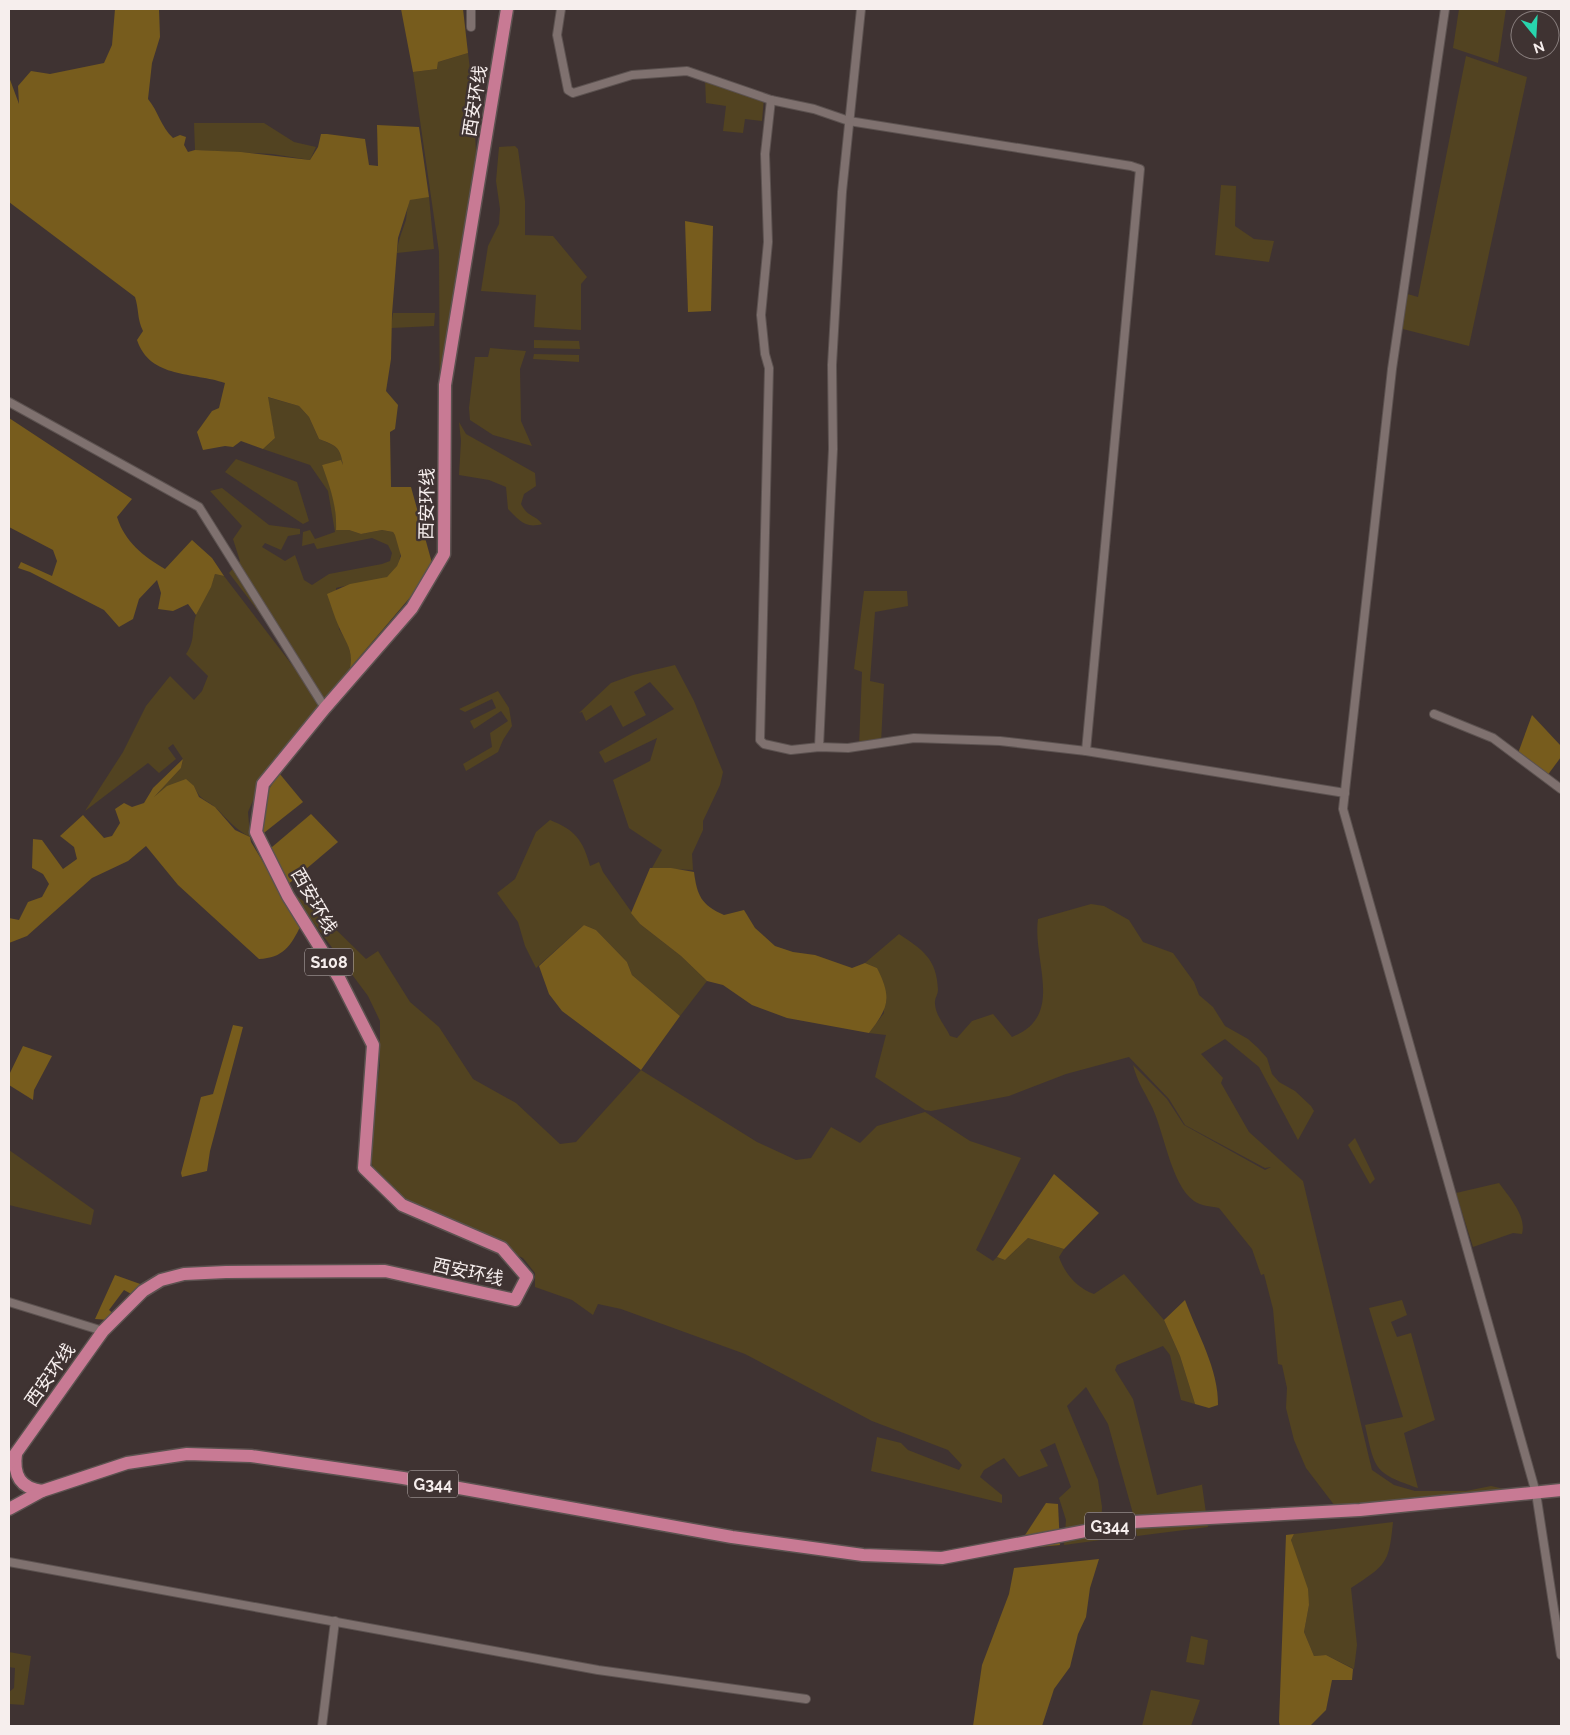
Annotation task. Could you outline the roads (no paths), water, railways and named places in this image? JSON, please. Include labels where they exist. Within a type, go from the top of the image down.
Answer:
[{"type":"main road","name":"西安环线","points":[[12,1459],[103,1331],[143,1291],[162,1280],[184,1274],[226,1272],[385,1272],[515,1300],[527,1277],[502,1248],[402,1204],[364,1168],[373,1045],[339,978],[288,896],[256,832],[263,784],[324,708],[412,608],[444,554],[445,385],[508,9]]},
{"type":"main road","name":"G344","points":[[9,1508],[42,1491],[127,1463],[187,1454],[251,1456],[403,1478],[732,1538],[863,1554],[942,1558],[1133,1522],[1360,1510],[1561,1490]]},
{"type":"main road","points":[[12,1459],[15,1462],[21,1482],[30,1489],[42,1491]]},
{"type":"street","points":[[471,9],[472,27]]},
{"type":"street","points":[[561,9],[557,36],[568,90],[573,93],[632,75],[687,71],[771,100],[814,109],[849,121],[1140,169],[1086,751]]},
{"type":"street","points":[[819,747],[833,449],[832,365],[842,192],[861,9]]},
{"type":"street","points":[[1445,9],[1392,369],[1343,808],[1536,1493],[1561,1655]]},
{"type":"street","points":[[771,100],[765,154],[768,242],[761,315],[765,354],[769,368],[760,740],[764,744],[791,750],[819,747],[848,748],[914,738],[1000,741],[1086,751],[1345,793]]},
{"type":"street","points":[[9,402],[199,507],[324,708]]},
{"type":"street","points":[[1434,714],[1493,738],[1561,789]]},
{"type":"street","points":[[9,1302],[103,1331]]},
{"type":"street","points":[[9,1562],[598,1670],[806,1699]]},
{"type":"street","points":[[322,1726],[335,1621]]}]
